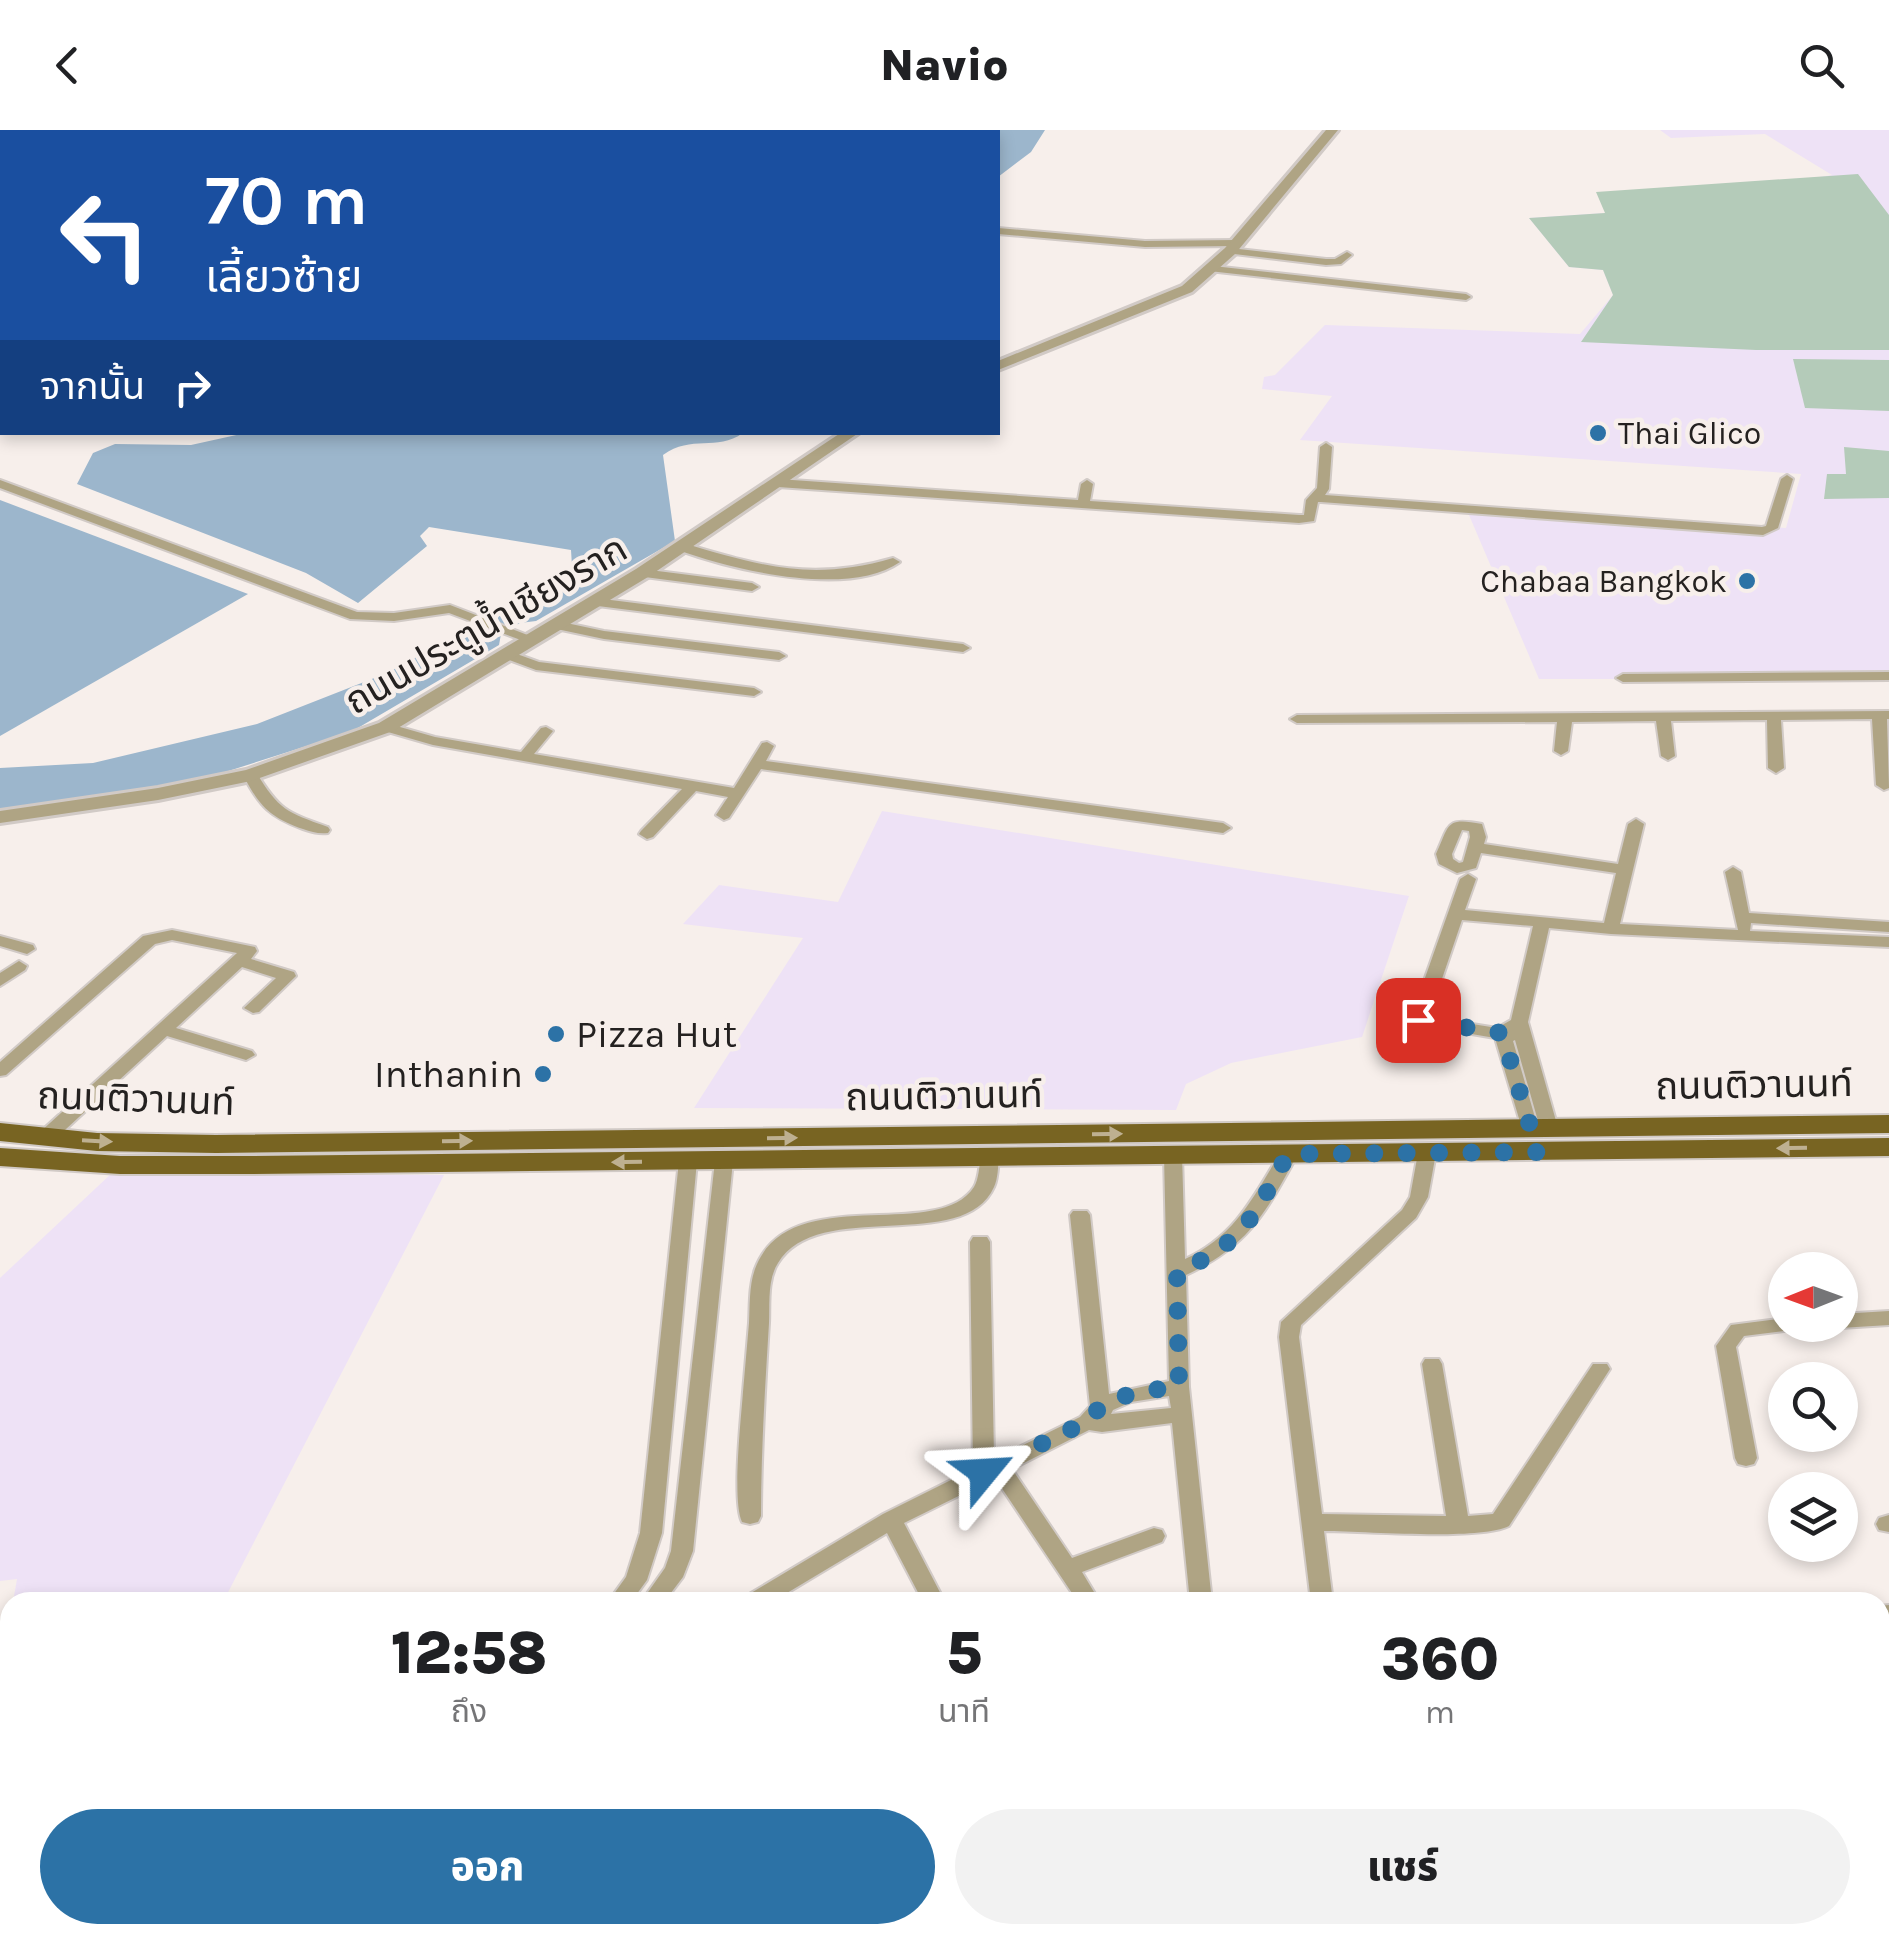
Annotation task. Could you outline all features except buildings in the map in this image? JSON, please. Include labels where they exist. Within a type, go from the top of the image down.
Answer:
[{"type":"main road","name":"ถนนติวานนท์","points":[[1610,1139],[1889,1124]]},
{"type":"main road","name":"ถนนติวานนท์","points":[[0,1132],[216,1144],[1539,1136],[1889,1147]]},
{"type":"main road","name":"ถนนติวานนท์","points":[[0,1157],[153,1165],[1427,1153],[1539,1136]]},
{"type":"street","points":[[1000,363],[1167,300],[1213,269],[1332,130]]},
{"type":"street","points":[[1000,231],[1232,247],[1331,262],[1347,256]]},
{"type":"street","points":[[1213,269],[1466,298]]},
{"type":"street","name":"ถนนประตูน้ำเชียงราก","points":[[0,817],[158,794],[251,775],[386,727],[642,573],[850,435]]},
{"type":"street","points":[[778,483],[1304,520],[1310,518],[1314,498],[1323,489],[1326,447]]},
{"type":"street","points":[[1314,498],[1763,531],[1772,528],[1787,479]]},
{"type":"street","points":[[0,484],[355,616],[394,617],[450,609],[532,639]]},
{"type":"street","points":[[1083,504],[1088,484]]},
{"type":"street","points":[[683,547],[720,561],[784,572],[871,571],[893,562]]},
{"type":"street","points":[[642,573],[752,587]]},
{"type":"street","points":[[595,602],[963,648]]},
{"type":"street","points":[[557,624],[604,635],[779,656]]},
{"type":"street","points":[[506,654],[536,666],[754,692]]},
{"type":"street","points":[[1623,678],[1889,676]]},
{"type":"street","points":[[1298,720],[1884,716],[1884,785]]},
{"type":"street","points":[[1662,717],[1668,756]]},
{"type":"street","points":[[1774,717],[1776,768]]},
{"type":"street","points":[[1561,751],[1565,718]]},
{"type":"street","points":[[386,727],[434,741],[739,794]]},
{"type":"street","points":[[524,757],[546,731]]},
{"type":"street","points":[[724,815],[767,746]]},
{"type":"street","points":[[757,764],[1223,828]]},
{"type":"street","points":[[251,775],[265,805],[322,830]]},
{"type":"street","points":[[647,834],[694,786]]},
{"type":"street","points":[[1611,929],[1636,824]]},
{"type":"street","points":[[1476,847],[1625,870]]},
{"type":"street","points":[[1733,872],[1746,938]]},
{"type":"street","points":[[1412,1040],[1468,879]]},
{"type":"street","points":[[1455,914],[1746,938],[1889,942]]},
{"type":"street","points":[[1742,917],[1889,927]]},
{"type":"street","points":[[1539,1136],[1522,1030],[1542,924]]},
{"type":"street","points":[[0,1071],[150,940],[172,936],[246,949],[249,953],[46,1137]]},
{"type":"street","points":[[0,941],[27,949]]},
{"type":"street","points":[[241,961],[288,976],[253,1008]]},
{"type":"street","points":[[0,981],[19,966]]},
{"type":"street","points":[[1418,1020],[1502,1033],[1522,1030]]},
{"type":"street","points":[[162,1029],[246,1056]]},
{"type":"street","points":[[1502,1033],[1539,1136]]},
{"type":"street","points":[[1321,1592],[1289,1337],[1291,1322],[1409,1214],[1420,1197],[1427,1153]]},
{"type":"street","points":[[1177,1272],[1215,1256],[1245,1229],[1288,1154]]},
{"type":"street","points":[[1173,1156],[1179,1386],[1199,1592]]},
{"type":"street","points":[[750,1516],[750,1424],[764,1270],[779,1247],[794,1234],[829,1223],[936,1215],[967,1208],[988,1186],[990,1158]]},
{"type":"street","points":[[659,1592],[675,1571],[682,1552],[724,1161]]},
{"type":"street","points":[[627,1592],[636,1580],[651,1532],[688,1162]]},
{"type":"street","points":[[1080,1214],[1095,1418]]},
{"type":"street","points":[[980,1242],[991,1468],[1083,1592]]},
{"type":"street","points":[[1858,1320],[1889,1318]]},
{"type":"street","points":[[1746,1458],[1726,1346],[1738,1330],[1768,1327]]},
{"type":"street","points":[[1432,1364],[1460,1526]]},
{"type":"street","points":[[1312,1522],[1460,1526],[1491,1525],[1501,1520],[1600,1368]]},
{"type":"street","points":[[776,1592],[891,1520],[1095,1418],[1117,1398],[1179,1386]]},
{"type":"street","points":[[1095,1418],[1182,1415]]},
{"type":"street","points":[[891,1520],[929,1592]]},
{"type":"street","points":[[1067,1569],[1154,1536]]},
{"type":"shaded area","points":[[1660,130],[1889,130],[1889,679],[1539,679],[1466,508],[1786,528],[1801,474],[1300,440],[1332,396],[1262,389],[1264,377],[1275,375],[1325,325],[1580,334],[1613,295],[1603,270],[1569,267],[1529,218],[1605,213],[1832,175],[1765,134],[1671,138]]},
{"type":"shaded area","points":[[882,811],[1409,896],[1362,1037],[1231,1063],[1186,1084],[1176,1110],[694,1108],[803,938],[683,924],[719,885],[838,902]]},
{"type":"shaded area","points":[[112,1173],[444,1175],[228,1592],[15,1592],[17,1579],[0,1581],[0,1278]]},
{"type":"green space","points":[[1858,174],[1889,215],[1889,350],[1756,350],[1581,342],[1613,295],[1603,270],[1569,267],[1529,218],[1605,213],[1596,192]]},
{"type":"green space","points":[[1793,359],[1889,360],[1889,411],[1805,408]]},
{"type":"green space","points":[[1844,447],[1889,451],[1889,498],[1824,499],[1827,474],[1846,474]]},
{"type":"water","points":[[1000,130],[1045,130],[1031,152],[1000,175]]},
{"type":"water","points":[[236,435],[740,435],[723,442],[684,445],[663,455],[675,541],[536,621],[520,623],[501,634],[499,645],[351,732],[197,781],[0,810],[0,768],[93,763],[257,724],[387,673],[472,627],[488,626],[498,619],[497,612],[572,566],[571,550],[429,527],[420,536],[427,546],[358,603],[306,573],[77,484],[93,453],[115,444],[191,445]]},
{"type":"water","points":[[0,500],[248,594],[0,736]]},
{"type":"place","name":"Thai Glico","points":[[1598,433]]},
{"type":"place","name":"Chabaa Bangkok","points":[[1747,581]]},
{"type":"place","name":"Pizza Hut","points":[[556,1034]]},
{"type":"place","name":"Inthanin","points":[[543,1074]]},
{"type":"route","points":[[984,1472],[1086,1422],[1110,1400],[1179,1386],[1177,1272],[1215,1256],[1245,1229],[1288,1154],[1538,1152],[1502,1033],[1418,1020]]}]
